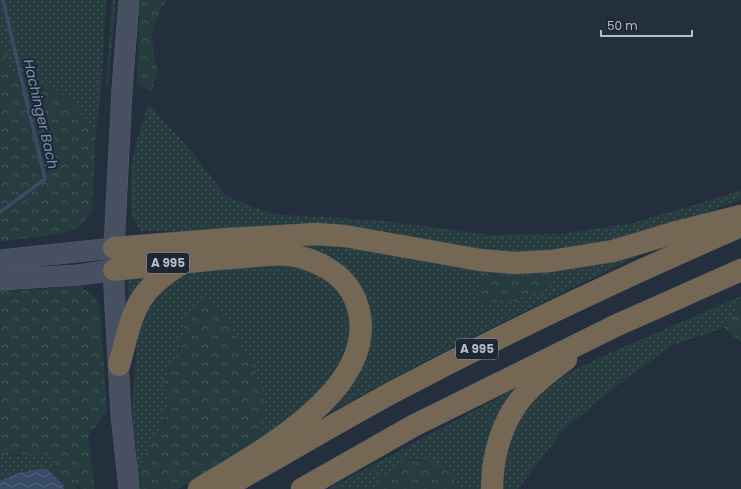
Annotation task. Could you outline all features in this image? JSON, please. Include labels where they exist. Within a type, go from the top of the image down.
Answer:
[{"type":"highway","points":[[114,248],[228,238],[316,234],[344,236],[480,260],[515,263],[551,261],[613,251],[673,233],[741,216]]},
{"type":"highway","name":"A 995","points":[[222,489],[393,392],[503,336],[652,264],[741,226]]},
{"type":"highway","name":"A 995","points":[[114,270],[185,261],[288,255],[315,261],[329,269],[347,286],[358,306],[361,333],[358,345],[353,361],[345,376],[332,393],[314,411],[274,443],[199,489]]},
{"type":"highway","points":[[119,365],[135,311],[142,297],[158,280],[185,261]]},
{"type":"highway","points":[[302,489],[413,426],[615,326],[741,270]]},
{"type":"highway","points":[[492,489],[494,462],[501,437],[508,418],[524,395],[559,364],[615,326]]},
{"type":"main road","points":[[129,0],[122,90],[114,248],[121,414],[129,489]]},
{"type":"main road","points":[[0,260],[114,248]]},
{"type":"main road","points":[[0,280],[78,275],[114,270]]},
{"type":"green space","points":[[0,0],[106,0],[101,89],[96,131],[64,93],[11,73],[0,37]]},
{"type":"green space","points":[[112,0],[116,0],[108,85],[106,85]]},
{"type":"green space","points":[[140,0],[167,0],[161,9],[152,32],[153,53],[158,71],[151,92],[137,83]]},
{"type":"green space","points":[[0,37],[11,73],[64,93],[96,131],[92,212],[80,226],[65,233],[0,242]]},
{"type":"green space","points":[[148,104],[192,152],[226,196],[271,214],[385,221],[489,235],[561,234],[632,223],[741,190],[741,200],[672,225],[622,240],[546,253],[476,251],[391,233],[354,227],[287,226],[141,231],[131,215],[131,165]]},
{"type":"green space","points":[[286,245],[340,245],[485,267],[486,305],[501,299],[516,301],[551,269],[656,247],[526,310],[313,422],[324,408],[364,304]]},
{"type":"green space","points":[[287,263],[324,273],[347,300],[352,344],[328,386],[257,443],[253,366],[225,315],[206,301],[186,316],[180,349],[163,381],[169,401],[163,424],[142,459],[139,487],[132,408],[137,341],[142,315],[150,299],[178,276],[199,269]]},
{"type":"green space","points":[[485,267],[551,269],[550,286],[516,301],[501,299],[486,305],[477,293]]},
{"type":"green space","points":[[159,271],[128,309],[128,274]]},
{"type":"green space","points":[[79,286],[95,297],[100,309],[107,412],[88,436],[95,489],[81,489],[79,484],[69,488],[66,486],[51,465],[57,458],[48,453],[0,456],[0,290],[14,291]]},
{"type":"green space","points":[[741,296],[741,299],[724,328],[675,344],[629,376],[566,427],[518,489],[502,489],[503,472],[510,443],[519,420],[533,401],[568,373]]},
{"type":"green space","points":[[741,299],[741,342],[724,328]]},
{"type":"green space","points":[[206,300],[225,315],[253,366],[265,400],[257,443],[203,476],[177,489],[140,489],[142,459],[163,424],[169,401],[163,381],[180,349],[186,316]]},
{"type":"green space","points":[[518,387],[486,489],[458,489],[451,471],[442,464],[407,458],[391,474],[377,484],[380,489],[328,489]]},
{"type":"green space","points":[[48,453],[57,458],[51,465],[63,484],[18,473],[0,481],[0,456],[19,456]]},
{"type":"green space","points":[[401,458],[442,464],[451,471],[458,489],[380,489],[377,484],[377,480],[384,474],[388,476],[391,474],[390,471],[396,469]]},
{"type":"green space","points":[[63,484],[69,488],[76,485],[77,489],[64,489]]},
{"type":"water","points":[[46,468],[63,484],[64,489],[0,489],[0,481],[18,473]]},
{"type":"waterway","name":"Hachinger Bach","points":[[0,212],[45,179],[3,0]]}]
